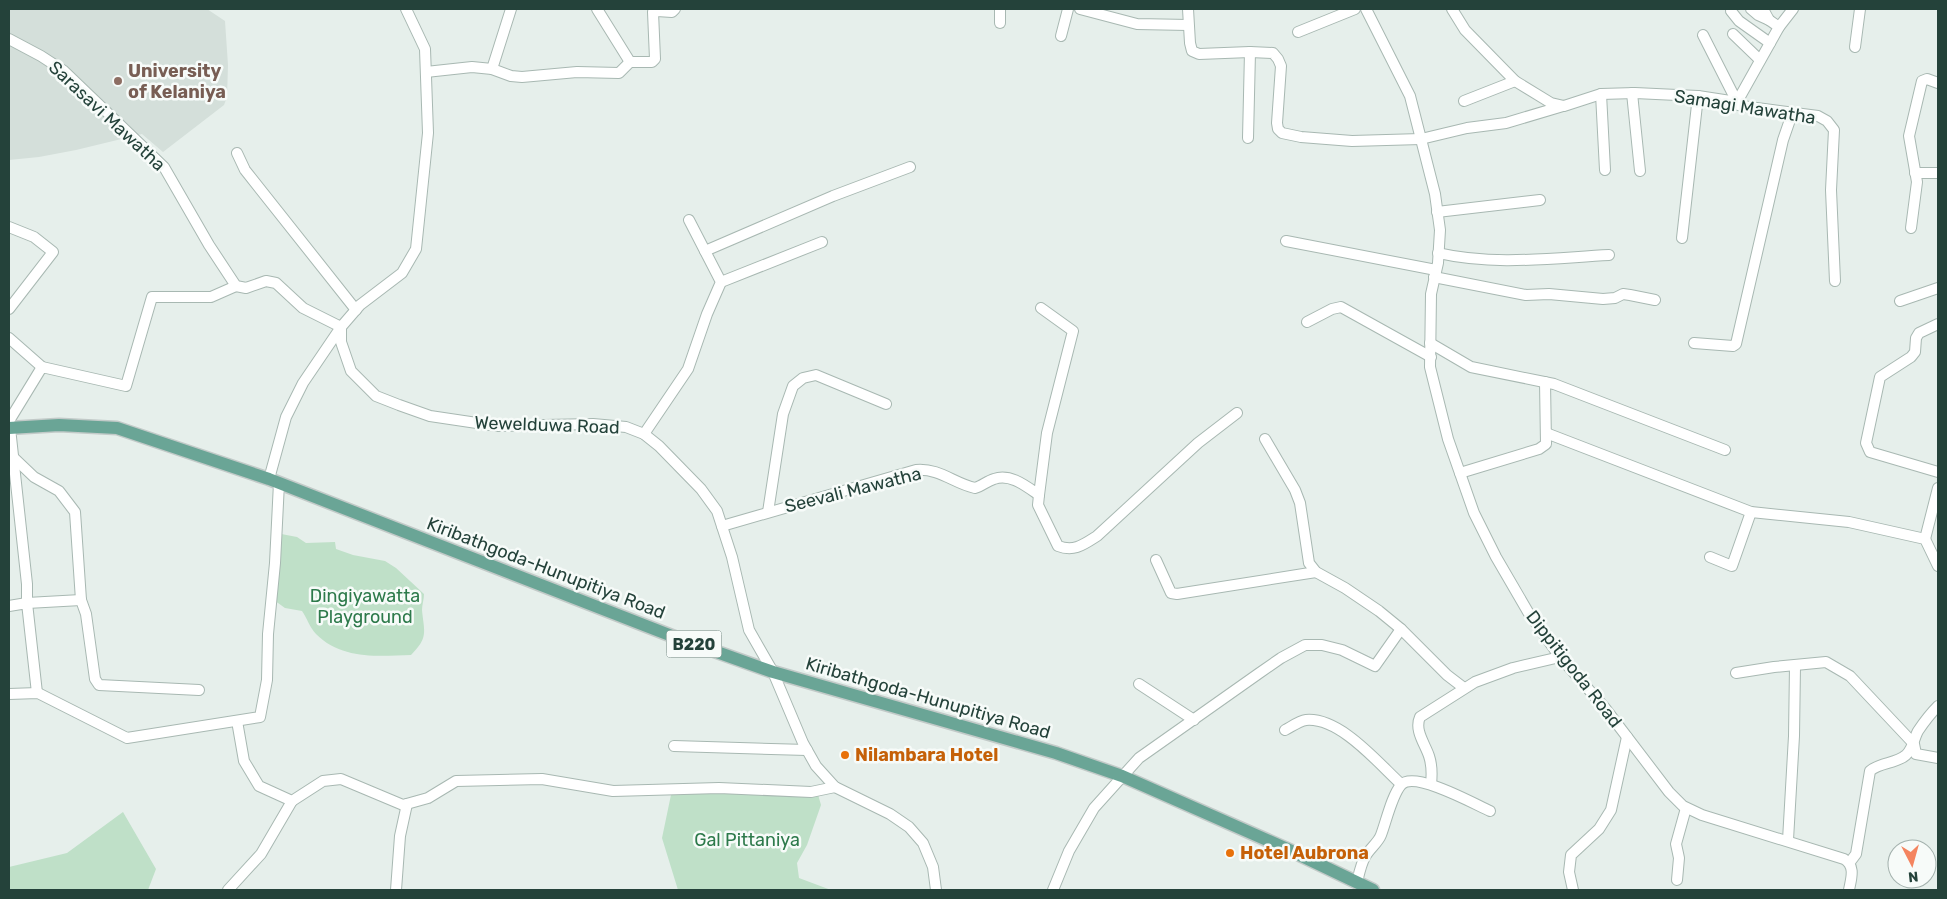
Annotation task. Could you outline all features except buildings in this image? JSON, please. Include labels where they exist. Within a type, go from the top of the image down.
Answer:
[{"type":"main road","name":"Kiribathgoda-Hunupitiya Road","points":[[9,425],[117,428],[274,481],[627,619],[773,672],[1056,753],[1122,776],[1285,848],[1370,890]]},
{"type":"street","points":[[9,694],[37,693],[127,738],[260,717],[267,680],[268,634],[275,563],[274,481],[286,417],[303,383],[340,327],[356,310],[402,273],[416,249],[428,133],[426,72],[425,49],[406,9]]},
{"type":"street","points":[[492,69],[511,9]]},
{"type":"street","points":[[596,9],[630,62]]},
{"type":"street","points":[[426,72],[456,67],[472,67],[492,69],[511,76],[522,77],[577,72],[619,73],[630,62],[652,62],[655,59],[653,12],[657,10],[672,12],[675,9]]},
{"type":"street","points":[[1000,9],[1000,23]]},
{"type":"street","points":[[1060,36],[1068,9]]},
{"type":"street","points":[[1080,9],[1137,24],[1188,25]]},
{"type":"street","points":[[1188,9],[1188,25],[1192,51],[1199,54],[1250,52],[1248,138]]},
{"type":"street","points":[[1298,32],[1355,9]]},
{"type":"street","name":"Dippitigoda Road","points":[[1366,9],[1410,96],[1435,194],[1440,230],[1438,254],[1430,294],[1430,367],[1446,431],[1460,473],[1474,513],[1496,558],[1528,612],[1560,657],[1605,708],[1669,792],[1686,808],[1734,826],[1788,840],[1838,856],[1850,862]]},
{"type":"street","points":[[1452,9],[1465,30],[1515,81],[1550,103],[1564,106]]},
{"type":"street","points":[[1751,9],[1779,27]]},
{"type":"street","points":[[1763,9],[1769,20]]},
{"type":"street","points":[[1737,102],[1779,27],[1793,9]]},
{"type":"street","points":[[1855,46],[1860,9]]},
{"type":"street","points":[[1731,11],[1739,21],[1770,43]]},
{"type":"street","points":[[1733,34],[1760,60]]},
{"type":"street","points":[[1703,35],[1737,102]]},
{"type":"street","name":"Sarasavi Mawatha","points":[[9,39],[64,71],[164,167],[208,245],[236,286]]},
{"type":"street","name":"Samagi Mawatha","points":[[1250,52],[1273,53],[1278,59],[1280,66],[1278,129],[1282,133],[1301,137],[1352,141],[1421,139],[1467,128],[1506,123],[1601,94],[1632,93],[1698,96],[1737,102],[1738,105],[1742,106],[1818,116],[1827,121],[1834,130],[1831,190],[1834,280]]},
{"type":"street","points":[[1911,228],[1917,182],[1909,136],[1922,80],[1927,79],[1938,83]]},
{"type":"street","points":[[1464,100],[1515,81]]},
{"type":"street","points":[[1632,93],[1640,171]]},
{"type":"street","points":[[1601,94],[1605,170]]},
{"type":"street","points":[[1682,238],[1698,96]]},
{"type":"street","points":[[1694,343],[1733,346],[1736,344],[1783,140],[1792,114]]},
{"type":"street","points":[[237,153],[245,170],[356,310]]},
{"type":"street","points":[[705,251],[834,196],[910,167]]},
{"type":"street","points":[[1915,173],[1938,174]]},
{"type":"street","points":[[1437,212],[1540,200]]},
{"type":"street","points":[[689,220],[721,282]]},
{"type":"street","points":[[9,227],[34,236],[53,252],[9,309]]},
{"type":"street","points":[[1286,241],[1526,295],[1549,294],[1603,299],[1630,294],[1655,300]]},
{"type":"street","points":[[644,434],[688,369],[706,314],[721,282],[822,242]]},
{"type":"street","points":[[1438,254],[1464,259],[1493,261],[1609,255]]},
{"type":"street","points":[[9,338],[42,367],[126,386],[152,298],[211,297],[236,286],[246,288],[266,281],[276,283],[303,308],[340,327]]},
{"type":"street","points":[[1900,301],[1938,288]]},
{"type":"street","points":[[1307,322],[1332,309],[1341,307],[1431,357]]},
{"type":"street","points":[[1041,308],[1072,331],[1047,433],[1038,505],[1058,546],[1067,549],[1079,548],[1097,536],[1198,443],[1237,413]]},
{"type":"street","points":[[1938,324],[1919,333],[1916,338],[1915,352],[1911,357],[1880,377],[1866,442],[1870,452],[1938,472]]},
{"type":"street","name":"Wewelduwa Road","points":[[340,327],[341,342],[351,371],[376,396],[399,405],[430,416],[468,422],[522,426],[592,424],[626,427],[644,434],[659,446],[701,489],[717,512],[732,557],[749,630],[773,672],[807,750],[816,766],[835,787]]},
{"type":"street","points":[[1430,343],[1471,367],[1554,384],[1725,450]]},
{"type":"street","points":[[37,693],[27,603],[28,584],[9,425],[42,367]]},
{"type":"street","points":[[768,512],[783,414],[793,386],[804,378],[816,375],[886,404]]},
{"type":"street","points":[[1460,473],[1539,449],[1546,444],[1545,382]]},
{"type":"street","points":[[1546,433],[1751,512],[1849,522],[1925,539]]},
{"type":"street","points":[[1265,439],[1295,490],[1300,503],[1309,563],[1316,572],[1352,593],[1401,629],[1447,675],[1464,688]]},
{"type":"street","points":[[13,457],[34,477],[59,491],[75,512],[81,600],[86,614],[95,679],[99,685],[199,690]]},
{"type":"street","name":"Seevali Mawatha","points":[[722,526],[828,494],[923,470],[942,473],[975,488],[994,479],[1004,477],[1023,484],[1039,495]]},
{"type":"street","points":[[1938,488],[1925,539],[1938,566]]},
{"type":"street","points":[[1710,557],[1732,566],[1751,512]]},
{"type":"street","points":[[1156,560],[1171,593],[1176,594],[1316,572]]},
{"type":"street","points":[[9,606],[81,600]]},
{"type":"street","points":[[1053,890],[1069,851],[1094,808],[1139,758],[1281,658],[1305,645],[1322,645],[1342,650],[1375,666],[1401,629]]},
{"type":"street","points":[[1431,784],[1432,771],[1429,757],[1418,726],[1420,718],[1464,688],[1494,674],[1560,657]]},
{"type":"street","points":[[1736,673],[1826,662],[1850,676],[1914,744],[1916,754],[1938,758]]},
{"type":"street","points":[[1788,840],[1794,736],[1795,666]]},
{"type":"street","points":[[1139,684],[1194,720]]},
{"type":"street","points":[[1849,890],[1852,872],[1850,862],[1856,854],[1870,771],[1876,766],[1906,756],[1914,744],[1917,732],[1938,706]]},
{"type":"street","points":[[1285,730],[1304,720],[1336,726],[1401,784]]},
{"type":"street","points":[[237,721],[244,761],[259,786],[292,801]]},
{"type":"street","points":[[1573,890],[1569,872],[1571,855],[1599,829],[1611,810],[1627,737]]},
{"type":"street","points":[[674,746],[807,750]]},
{"type":"street","points":[[228,890],[262,854],[292,801],[323,781],[341,779],[403,804],[428,798],[456,781],[542,779],[613,791],[719,788],[811,792],[835,787],[890,814],[909,827],[923,844],[933,867],[936,890]]},
{"type":"street","points":[[1357,882],[1365,856],[1380,838],[1395,795],[1401,784],[1406,781],[1431,784],[1490,811]]},
{"type":"street","points":[[396,890],[400,836],[407,804]]},
{"type":"street","points":[[1677,880],[1679,858],[1676,844],[1686,808]]},
{"type":"shaded area","name":"University of Kelaniya","points":[[9,9],[207,9],[225,21],[228,65],[227,97],[224,105],[163,152],[142,134],[76,150],[9,160]]},
{"type":"green space","name":"Dingiyawatta Playground","points":[[276,533],[297,537],[306,543],[335,542],[336,549],[353,555],[385,561],[396,568],[424,594],[422,610],[424,634],[417,649],[411,655],[373,656],[361,655],[337,648],[316,634],[302,611],[285,608],[271,598]]},
{"type":"green space","name":"Gal Pittaniya","points":[[672,790],[817,791],[821,805],[807,845],[797,863],[799,878],[831,890],[678,890],[662,838]]},
{"type":"green space","points":[[123,812],[156,869],[148,890],[9,890],[9,867],[67,853]]},
{"type":"place","name":"University of Kelaniya","points":[[118,81]]},
{"type":"place","name":"Nilambara Hotel","points":[[845,755]]},
{"type":"place","name":"Hotel Aubrona","points":[[1230,853]]}]
